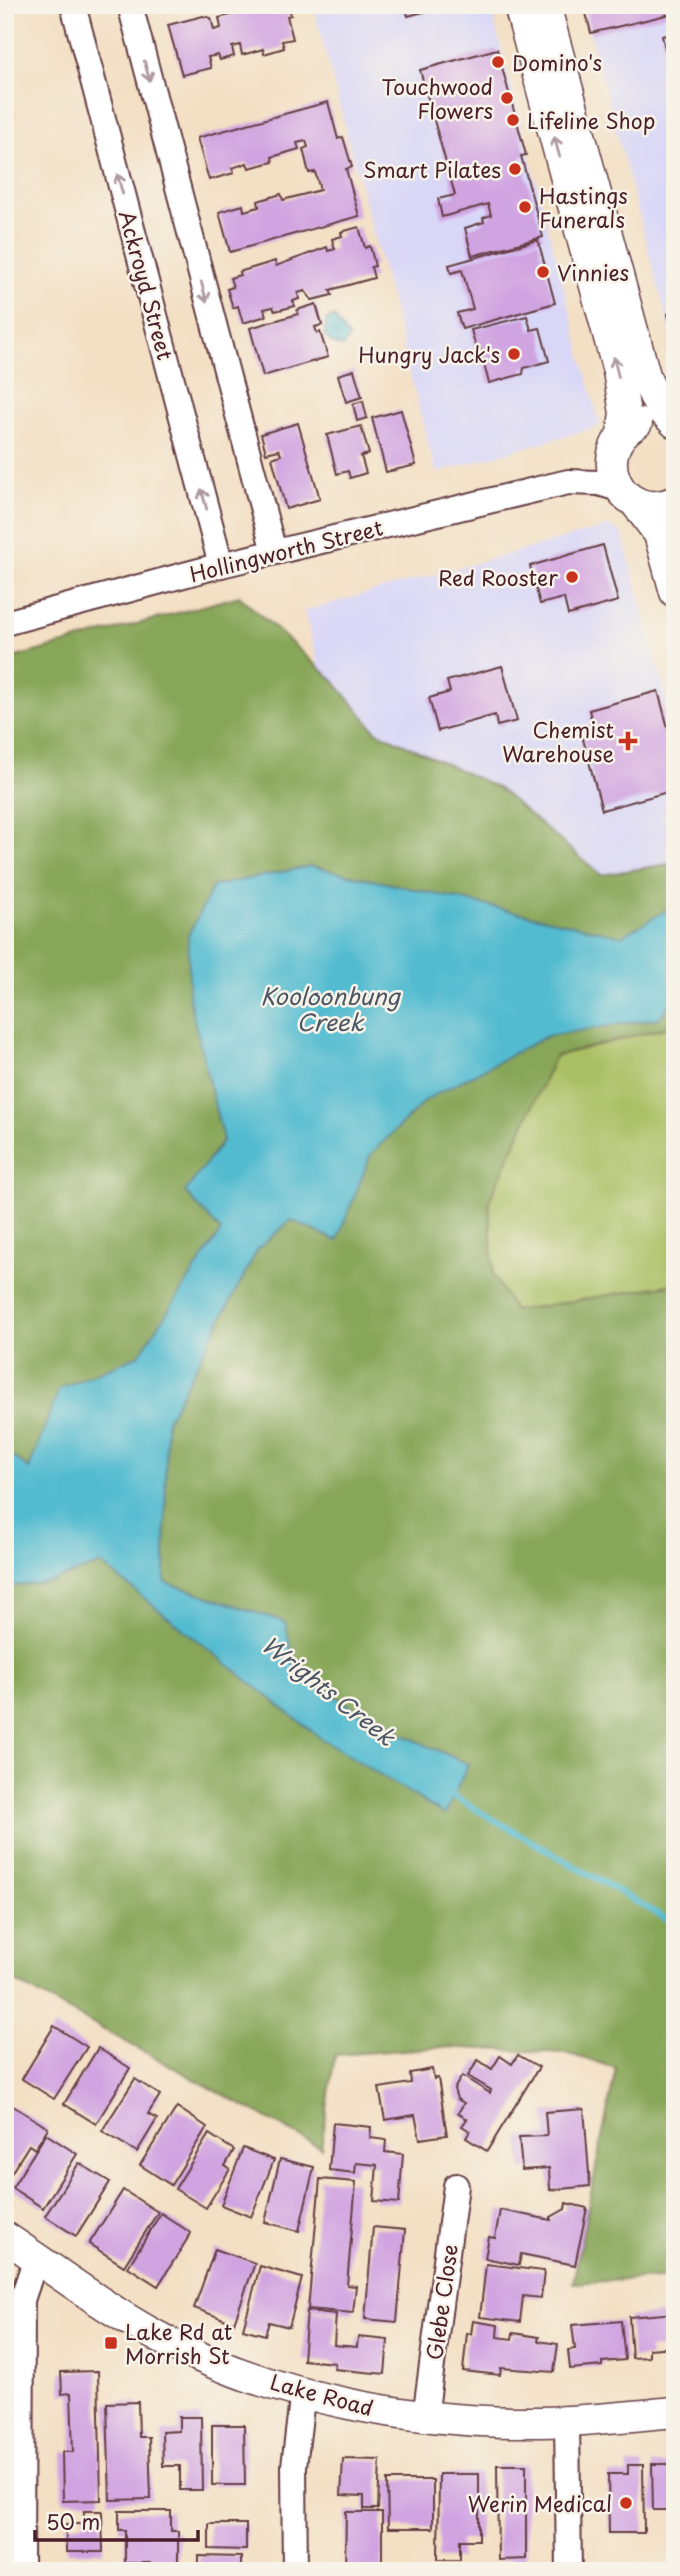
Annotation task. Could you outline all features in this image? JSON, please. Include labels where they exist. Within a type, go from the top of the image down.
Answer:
[{"type":"main road","points":[[519,5],[618,371],[625,413],[612,467],[628,496],[659,534],[675,592]]},
{"type":"main road","points":[[545,5],[646,379],[660,408],[675,424]]},
{"type":"main road","points":[[618,442],[646,420],[675,424]]},
{"type":"main road","points":[[628,496],[654,506],[675,501]]},
{"type":"main road","name":"Lake Road","points":[[5,2237],[167,2341],[237,2371],[303,2391],[377,2409],[425,2417],[567,2421],[675,2412]]},
{"type":"street","name":"Ackroyd Street","points":[[73,5],[221,565]]},
{"type":"street","points":[[130,5],[274,552]]},
{"type":"street","name":"Hollingworth Street","points":[[568,482],[618,442]]},
{"type":"street","name":"Hollingworth Street","points":[[5,623],[221,565],[568,482],[599,482],[628,496]]},
{"type":"street","name":"Glebe Close","points":[[425,2417],[456,2186]]},
{"type":"street","points":[[22,2571],[13,2523],[22,2300],[36,2258]]},
{"type":"street","points":[[295,2571],[294,2466],[303,2391]]},
{"type":"street","points":[[567,2421],[569,2571]]},
{"type":"shaded area","points":[[313,5],[490,5],[600,426],[436,473]]},
{"type":"shaded area","points":[[582,5],[675,5],[675,348],[652,264]]},
{"type":"shaded area","points":[[609,526],[622,533],[675,730],[675,863],[601,875],[498,788],[376,731],[319,668],[304,611]]},
{"type":"green space","points":[[239,596],[333,680],[376,731],[498,788],[601,875],[675,863],[675,1019],[668,1027],[555,1056],[489,1201],[493,1275],[514,1311],[675,1284],[675,2277],[573,2283],[616,2068],[565,2053],[445,2047],[335,2055],[321,2148],[5,1976],[5,660]]},
{"type":"green space","points":[[675,1019],[675,1284],[514,1311],[493,1275],[489,1200],[555,1056],[668,1027]]},
{"type":"water","points":[[334,317],[349,338],[343,347],[331,343],[325,335],[326,320]]},
{"type":"water","name":"Kooloonbung Creek","points":[[311,866],[622,936],[675,905],[675,999],[659,1018],[547,1036],[427,1099],[371,1154],[337,1241],[291,1220],[258,1249],[166,1422],[165,1582],[285,1622],[296,1671],[375,1722],[468,1764],[445,1815],[319,1737],[101,1564],[49,1582],[5,1587],[5,1451],[29,1469],[59,1389],[139,1355],[221,1231],[185,1192],[223,1140],[189,999],[188,936],[213,886]]},
{"type":"building","points":[[251,5],[288,5],[291,15],[287,16],[293,39],[282,41],[284,48],[264,54],[263,49],[242,55],[240,45],[232,47],[234,56],[220,60],[218,55],[208,57],[211,68],[182,75],[168,25],[203,16],[211,18],[214,30],[221,28],[219,18],[252,9]]},
{"type":"building","points":[[405,5],[447,5],[447,6],[408,16]]},
{"type":"building","points":[[584,5],[675,5],[675,13],[591,33]]},
{"type":"building","points":[[675,33],[675,70],[671,71],[662,36]]},
{"type":"building","points":[[497,49],[526,155],[521,156],[543,237],[472,256],[465,228],[484,222],[483,218],[491,215],[488,204],[442,217],[438,199],[455,195],[420,70]]},
{"type":"building","points":[[328,102],[338,139],[343,137],[352,167],[346,169],[359,216],[230,252],[219,212],[243,205],[244,211],[259,207],[258,201],[281,194],[283,200],[320,190],[315,172],[309,173],[303,149],[308,147],[306,141],[297,143],[299,149],[272,157],[273,162],[249,168],[247,163],[232,168],[234,173],[209,180],[197,138]]},
{"type":"building","points":[[359,227],[365,248],[370,246],[375,266],[371,267],[374,278],[330,290],[332,295],[312,300],[305,291],[298,293],[299,299],[293,301],[295,306],[275,311],[273,307],[264,309],[266,316],[243,323],[238,306],[233,308],[227,289],[233,287],[230,278],[240,275],[239,272],[275,261],[276,266],[327,247],[328,251],[335,249],[332,239],[342,236],[341,232]]},
{"type":"building","points":[[538,240],[555,303],[462,329],[457,313],[473,309],[462,270],[451,273],[449,265]]},
{"type":"building","points":[[316,304],[322,325],[315,327],[317,333],[320,332],[328,357],[263,376],[250,328],[298,314],[297,310]]},
{"type":"building","points":[[675,313],[675,337],[674,337],[668,314]]},
{"type":"building","name":"Hungry Jack's","points":[[527,316],[531,330],[540,328],[549,361],[524,368],[523,374],[489,383],[479,346],[476,347],[471,330]]},
{"type":"building","points":[[354,370],[362,397],[346,402],[338,375]]},
{"type":"building","points":[[363,401],[367,418],[357,421],[353,404]]},
{"type":"building","points":[[401,410],[416,465],[386,472],[372,418]]},
{"type":"building","points":[[298,423],[320,499],[286,509],[272,458],[281,455],[279,450],[266,453],[261,434]]},
{"type":"building","points":[[361,426],[369,454],[361,456],[366,473],[350,478],[348,471],[337,474],[327,435]]},
{"type":"building","name":"Red Rooster","points":[[603,545],[618,601],[568,615],[564,598],[540,604],[530,566]]},
{"type":"building","points":[[502,666],[517,721],[497,726],[495,715],[438,731],[429,698],[450,692],[447,681]]},
{"type":"building","name":"Chemist Warehouse","points":[[658,691],[675,754],[675,790],[602,810],[580,728],[593,725],[589,710]]},
{"type":"building","points":[[54,2026],[87,2047],[54,2099],[22,2079]]},
{"type":"building","points":[[98,2048],[130,2068],[96,2124],[64,2104]]},
{"type":"building","points":[[518,2055],[539,2067],[487,2151],[466,2138],[470,2131],[462,2126],[467,2119],[458,2113],[464,2103],[457,2099],[454,2089],[462,2076],[490,2093],[491,2090],[468,2076],[478,2060],[492,2069],[500,2056],[512,2064]]},
{"type":"building","points":[[432,2069],[434,2079],[438,2078],[447,2135],[420,2139],[415,2115],[385,2120],[379,2088],[411,2083],[410,2073]]},
{"type":"building","points":[[135,2079],[160,2095],[148,2114],[157,2119],[137,2152],[102,2131]]},
{"type":"building","points":[[13,2106],[48,2128],[35,2149],[29,2145],[8,2178],[5,2176],[5,2118]]},
{"type":"building","points":[[177,2107],[207,2127],[171,2185],[140,2165]]},
{"type":"building","points":[[584,2109],[590,2186],[550,2190],[549,2168],[522,2170],[519,2137],[547,2136],[545,2112]]},
{"type":"building","points":[[333,2123],[371,2127],[370,2138],[386,2140],[385,2152],[403,2154],[399,2203],[374,2201],[377,2165],[356,2163],[355,2173],[329,2170]]},
{"type":"building","points":[[46,2134],[77,2154],[43,2208],[12,2188]]},
{"type":"building","points":[[209,2134],[234,2150],[225,2166],[230,2169],[206,2208],[175,2189]]},
{"type":"building","points":[[243,2148],[274,2160],[251,2217],[221,2205]]},
{"type":"building","points":[[280,2159],[314,2167],[299,2231],[265,2222]]},
{"type":"building","points":[[79,2163],[110,2182],[76,2236],[45,2216]]},
{"type":"building","points":[[320,2179],[356,2182],[347,2285],[356,2286],[353,2313],[308,2309]]},
{"type":"building","points":[[123,2190],[158,2212],[124,2266],[89,2244]]},
{"type":"building","points":[[566,2203],[587,2208],[575,2265],[521,2254],[519,2265],[485,2258],[489,2237],[495,2238],[500,2210],[551,2220],[551,2217],[565,2209]]},
{"type":"building","points":[[161,2213],[191,2233],[158,2286],[128,2267]]},
{"type":"building","points":[[373,2227],[405,2230],[397,2322],[365,2319]]},
{"type":"building","points":[[215,2249],[255,2263],[234,2323],[194,2308]]},
{"type":"building","points":[[486,2264],[544,2271],[541,2298],[523,2296],[520,2322],[480,2317]]},
{"type":"building","points":[[260,2266],[302,2278],[289,2327],[269,2322],[265,2335],[243,2329]]},
{"type":"building","points":[[307,2311],[336,2314],[334,2345],[357,2347],[358,2337],[388,2340],[385,2374],[334,2369],[335,2363],[303,2360]]},
{"type":"building","points":[[675,2313],[675,2347],[649,2349],[649,2357],[632,2358],[629,2317]]},
{"type":"building","points":[[473,2321],[498,2325],[497,2337],[512,2339],[513,2333],[539,2337],[538,2341],[558,2344],[554,2372],[501,2368],[500,2375],[463,2371],[467,2333],[471,2334]]},
{"type":"building","points":[[621,2321],[625,2360],[602,2362],[602,2366],[570,2369],[568,2350],[575,2349],[572,2325]]},
{"type":"building","points":[[98,2371],[101,2500],[63,2501],[62,2452],[73,2452],[71,2393],[62,2394],[61,2372]]},
{"type":"building","points":[[138,2402],[139,2437],[149,2437],[151,2499],[110,2500],[107,2403]]},
{"type":"building","points":[[179,2417],[201,2417],[202,2490],[180,2490],[180,2466],[163,2466],[162,2432],[179,2431]]},
{"type":"building","points":[[212,2425],[244,2425],[245,2485],[212,2485]]},
{"type":"building","points":[[343,2459],[380,2460],[378,2509],[364,2509],[364,2496],[341,2495]]},
{"type":"building","points":[[652,2464],[669,2464],[669,2477],[675,2477],[675,2510],[653,2510]]},
{"type":"building","points":[[497,2465],[526,2465],[526,2559],[498,2560]]},
{"type":"building","name":"Werin Medical","points":[[628,2465],[643,2465],[644,2533],[609,2533],[608,2474],[628,2474]]},
{"type":"building","points":[[439,2474],[479,2474],[479,2540],[460,2540],[460,2559],[438,2559]]},
{"type":"building","points":[[387,2480],[433,2480],[433,2528],[388,2528]]},
{"type":"building","points":[[84,2511],[102,2511],[103,2552],[66,2552],[66,2524],[84,2524]]},
{"type":"building","points":[[119,2511],[171,2511],[171,2531],[178,2531],[178,2568],[150,2568],[150,2563],[125,2563],[125,2530],[119,2530]]},
{"type":"building","points":[[346,2512],[382,2512],[382,2571],[345,2571]]},
{"type":"building","points":[[209,2524],[246,2524],[246,2550],[209,2549]]},
{"type":"building","points":[[199,2556],[241,2557],[241,2568],[250,2571],[199,2571]]},
{"type":"waterway","name":"Wrights Creek","points":[[446,1792],[675,1924]]},
{"type":"place","name":"Domino's","points":[[498,62]]},
{"type":"place","name":"Touchwood Flowers","points":[[507,98]]},
{"type":"place","name":"Lifeline Shop","points":[[513,120]]},
{"type":"place","name":"Smart Pilates","points":[[515,169]]},
{"type":"place","name":"Hastings Funerals","points":[[525,207]]},
{"type":"place","name":"Vinnies","points":[[543,272]]},
{"type":"place","name":"Hungry Jack's","points":[[514,354]]},
{"type":"place","name":"Red Rooster","points":[[572,577]]},
{"type":"place","name":"Chemist Warehouse","points":[[628,741]]},
{"type":"place","name":"Lake Rd at Morrish St","points":[[111,2343]]},
{"type":"place","name":"Werin Medical","points":[[626,2503]]}]
